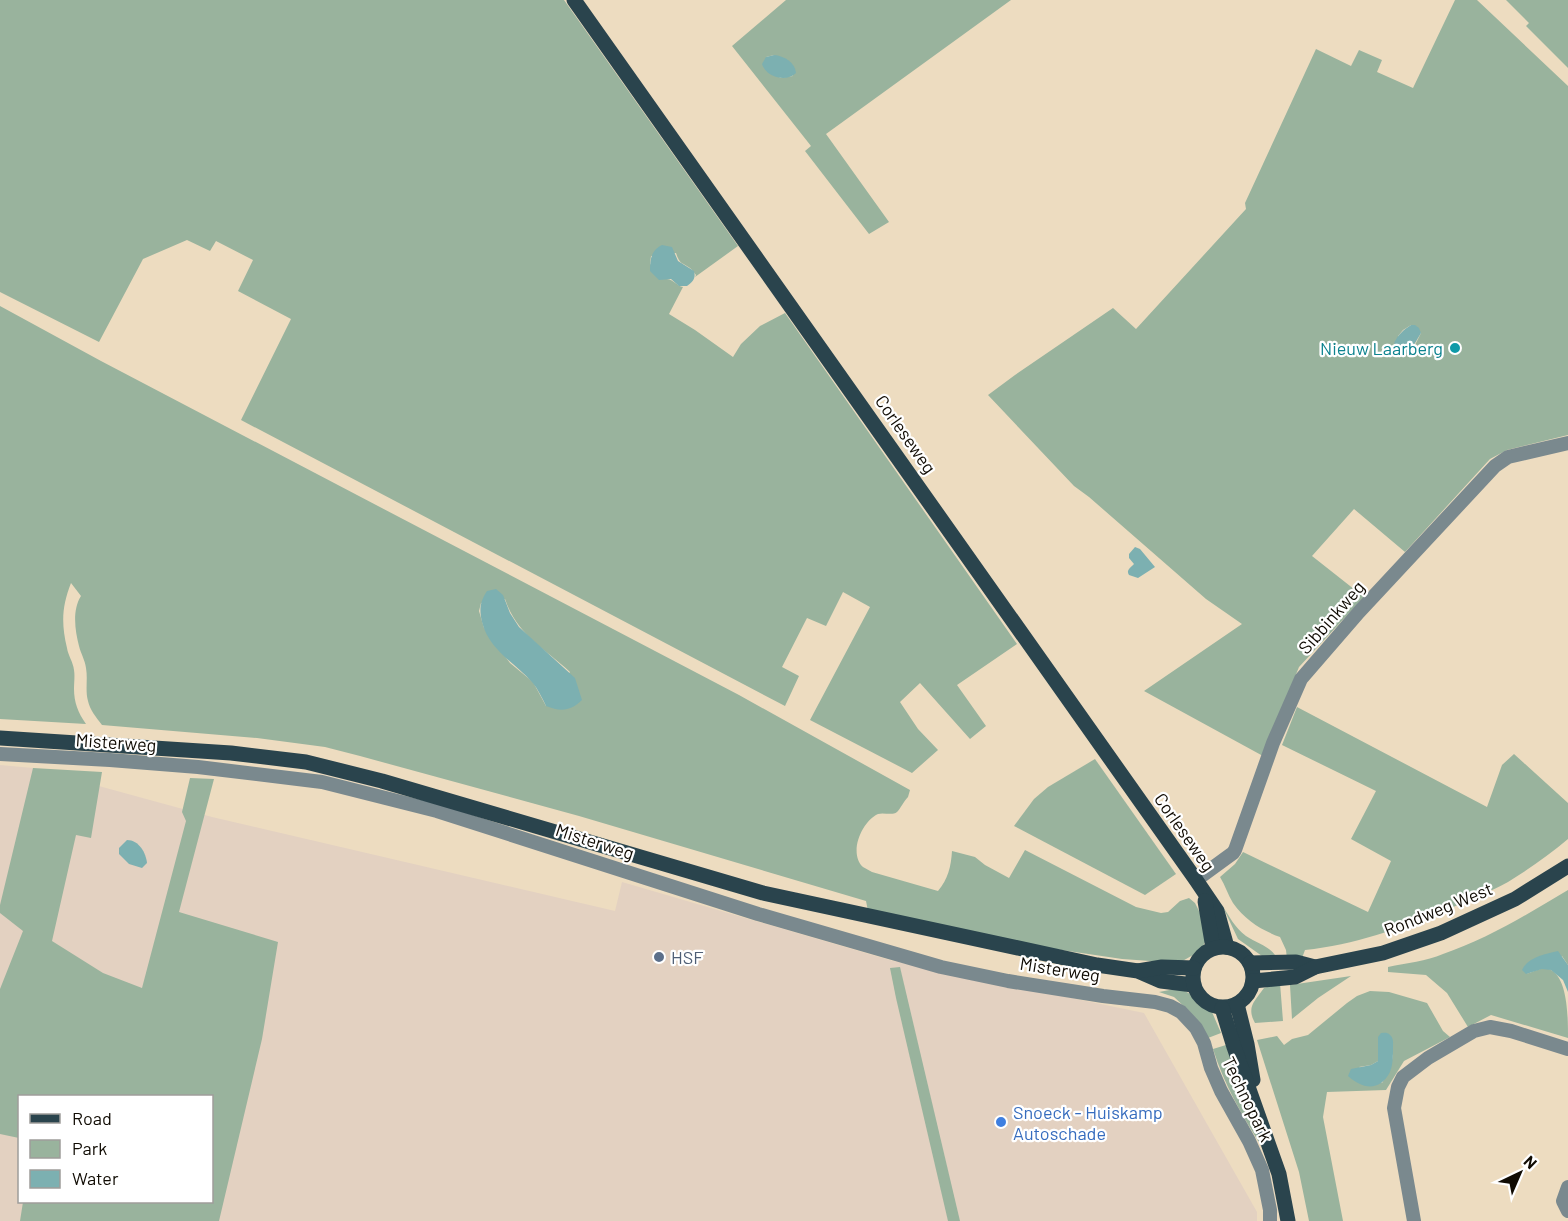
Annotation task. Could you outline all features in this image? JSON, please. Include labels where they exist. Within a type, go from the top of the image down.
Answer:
[{"type":"main road","name":"Corleseweg","points":[[574,0],[1200,886],[1220,947]]},
{"type":"main road","name":"Misterweg","points":[[0,738],[231,753],[306,762],[382,781],[763,893],[1097,965],[1138,971],[1161,981],[1193,985]]},
{"type":"main road","name":"Rondweg West","points":[[1253,981],[1295,977],[1315,967],[1383,953],[1441,933],[1515,899],[1568,866]]},
{"type":"main road","points":[[1220,947],[1237,950],[1250,963],[1253,981],[1248,995],[1230,1006],[1213,1006],[1197,994],[1192,976],[1198,959],[1204,952],[1220,947]]},
{"type":"main road","name":"Rondweg West","points":[[1250,963],[1296,962],[1315,967]]},
{"type":"main road","name":"Misterweg","points":[[1138,971],[1162,967],[1194,968]]},
{"type":"main road","points":[[1230,1006],[1234,1047],[1279,1174],[1288,1221]]},
{"type":"street","name":"Sibbinkweg","points":[[1200,886],[1235,850],[1273,743],[1301,679],[1359,612],[1495,466],[1508,457],[1568,443]]},
{"type":"street","name":"Misterweg","points":[[0,754],[198,767],[322,782],[437,811],[758,914],[941,967],[1008,981],[1170,1006]]},
{"type":"street","name":"Technopark","points":[[1170,1006],[1181,1012],[1196,1028],[1204,1043],[1221,1091],[1250,1141],[1262,1170],[1270,1210],[1269,1221]]},
{"type":"street","points":[[1414,1221],[1394,1108],[1398,1087],[1403,1077],[1428,1058],[1474,1031],[1490,1027],[1511,1031],[1568,1049]]},
{"type":"street","points":[[1566,1221],[1568,1212],[1563,1201],[1568,1187]]},
{"type":"shaded area","points":[[0,765],[33,768],[212,817],[615,911],[622,882],[893,961],[1144,1013],[1257,1212],[1257,1221],[0,1221]]},
{"type":"green space","points":[[0,0],[564,0],[738,246],[695,277],[693,271],[680,261],[676,253],[651,256],[650,264],[667,279],[683,287],[669,314],[733,357],[741,344],[760,326],[785,313],[1017,644],[957,685],[986,726],[970,739],[920,683],[900,702],[918,729],[938,750],[912,773],[810,720],[870,607],[843,592],[826,626],[807,618],[782,667],[799,676],[785,706],[241,420],[291,319],[238,291],[253,260],[216,241],[210,251],[187,240],[143,259],[99,342],[0,292]]},
{"type":"green space","points":[[786,0],[1011,0],[826,134],[889,222],[869,234],[805,151],[811,146],[732,46]],"holes":[[[774,55],[793,76],[780,78],[766,57]]]},
{"type":"green space","points":[[1455,0],[1477,0],[1568,86],[1568,435],[1507,450],[1490,459],[1405,552],[1354,509],[1312,556],[1364,597],[1299,667],[1263,756],[1144,691],[1242,624],[1206,599],[1074,486],[988,395],[1113,308],[1136,329],[1246,209],[1245,203],[1316,49],[1351,66],[1359,50],[1382,60],[1377,72],[1413,88]],"holes":[[[1411,325],[1421,333],[1413,349],[1408,355],[1398,336]]]},
{"type":"green space","points":[[1506,0],[1568,0],[1568,68],[1526,26],[1529,23]]},
{"type":"green space","points":[[0,306],[739,695],[910,790],[908,797],[897,812],[878,814],[862,830],[857,854],[863,867],[872,872],[938,891],[948,872],[952,851],[975,857],[1009,878],[1025,850],[1136,907],[1161,913],[1168,912],[1180,901],[1189,898],[1195,903],[1203,919],[1206,940],[1193,955],[1179,963],[1122,959],[1015,943],[868,911],[866,901],[579,816],[325,747],[257,738],[102,725],[88,701],[86,668],[79,646],[75,614],[81,596],[71,583],[64,607],[64,631],[74,670],[76,703],[86,724],[0,719]],"holes":[[[505,599],[524,632],[570,672],[546,706],[533,682],[510,663],[484,628],[479,611],[481,603]]]},
{"type":"green space","points":[[1297,707],[1487,807],[1502,765],[1514,754],[1568,803],[1568,839],[1539,862],[1508,882],[1470,900],[1394,929],[1359,940],[1305,950],[1302,958],[1287,959],[1280,937],[1260,928],[1243,915],[1233,903],[1220,877],[1235,864],[1243,852],[1368,912],[1391,861],[1351,839],[1376,791],[1282,745]]},
{"type":"green space","points":[[1095,759],[1176,874],[1145,895],[1014,826],[1034,799],[1048,787]]},
{"type":"green space","points":[[33,768],[102,772],[91,838],[76,835],[52,941],[103,973],[142,988],[186,821],[182,812],[190,778],[214,779],[179,912],[278,942],[262,1039],[219,1221],[20,1221],[23,1203],[213,1203],[213,1095],[18,1095],[18,1138],[0,1134],[0,989],[23,931],[0,913]]},
{"type":"green space","points":[[1568,890],[1568,965],[1562,956],[1526,974],[1540,969],[1549,969],[1560,980],[1566,999],[1568,1038],[1491,1015],[1468,1027],[1447,993],[1426,975],[1388,972],[1388,967],[1430,958],[1475,941]]},
{"type":"green space","points":[[1222,905],[1242,933],[1275,955],[1262,956],[1238,939]]},
{"type":"green space","points":[[900,967],[960,1221],[948,1221],[890,968]]},
{"type":"green space","points":[[1351,976],[1318,998],[1292,1019],[1290,985]]},
{"type":"green space","points":[[1280,983],[1283,1021],[1255,1023],[1251,1013],[1255,1001],[1264,988]]},
{"type":"green space","points":[[1180,988],[1190,994],[1197,1004],[1212,1012],[1221,1033],[1208,1038],[1189,1011],[1174,997],[1159,992]]},
{"type":"green space","points":[[1370,991],[1389,992],[1427,1003],[1443,1031],[1450,1037],[1404,1061],[1386,1090],[1327,1092],[1323,1117],[1343,1221],[1309,1221],[1299,1172],[1257,1040],[1277,1036],[1284,1045],[1292,1039],[1308,1035],[1357,996]],"holes":[[[1378,1037],[1393,1055],[1390,1070],[1382,1083],[1359,1067],[1378,1061]]]},
{"type":"green space","points":[[1226,1045],[1262,1147],[1247,1124],[1217,1062],[1213,1049]]},
{"type":"water","points":[[774,55],[788,60],[794,66],[796,73],[782,78],[764,69],[762,64],[766,57]]},
{"type":"water","points":[[662,245],[672,247],[678,261],[694,271],[694,280],[687,286],[679,286],[671,279],[659,280],[650,271],[652,256],[655,250]]},
{"type":"water","points":[[1411,325],[1419,328],[1421,333],[1408,355],[1394,343]]},
{"type":"water","points":[[1135,547],[1140,549],[1155,567],[1138,578],[1129,575],[1128,572],[1134,564],[1129,554]]},
{"type":"water","points":[[496,589],[503,595],[519,627],[575,678],[582,700],[578,704],[566,709],[546,706],[532,682],[490,640],[482,622],[481,606],[487,591]]},
{"type":"water","points":[[127,840],[135,842],[143,851],[147,863],[142,868],[129,864],[119,854],[119,848]]},
{"type":"water","points":[[1558,951],[1568,965],[1568,992],[1563,980],[1551,970],[1542,969],[1526,974],[1522,970],[1533,959]]},
{"type":"water","points":[[1381,1033],[1388,1033],[1393,1039],[1393,1060],[1390,1072],[1381,1083],[1376,1085],[1359,1084],[1348,1076],[1351,1069],[1371,1065],[1378,1061],[1378,1037]]},
{"type":"place","name":"Nieuw Laarberg","points":[[1455,348]]},
{"type":"place","name":"HSF","points":[[659,957]]},
{"type":"place","name":"Snoeck - Huiskamp Autoschade","points":[[1001,1122]]}]
